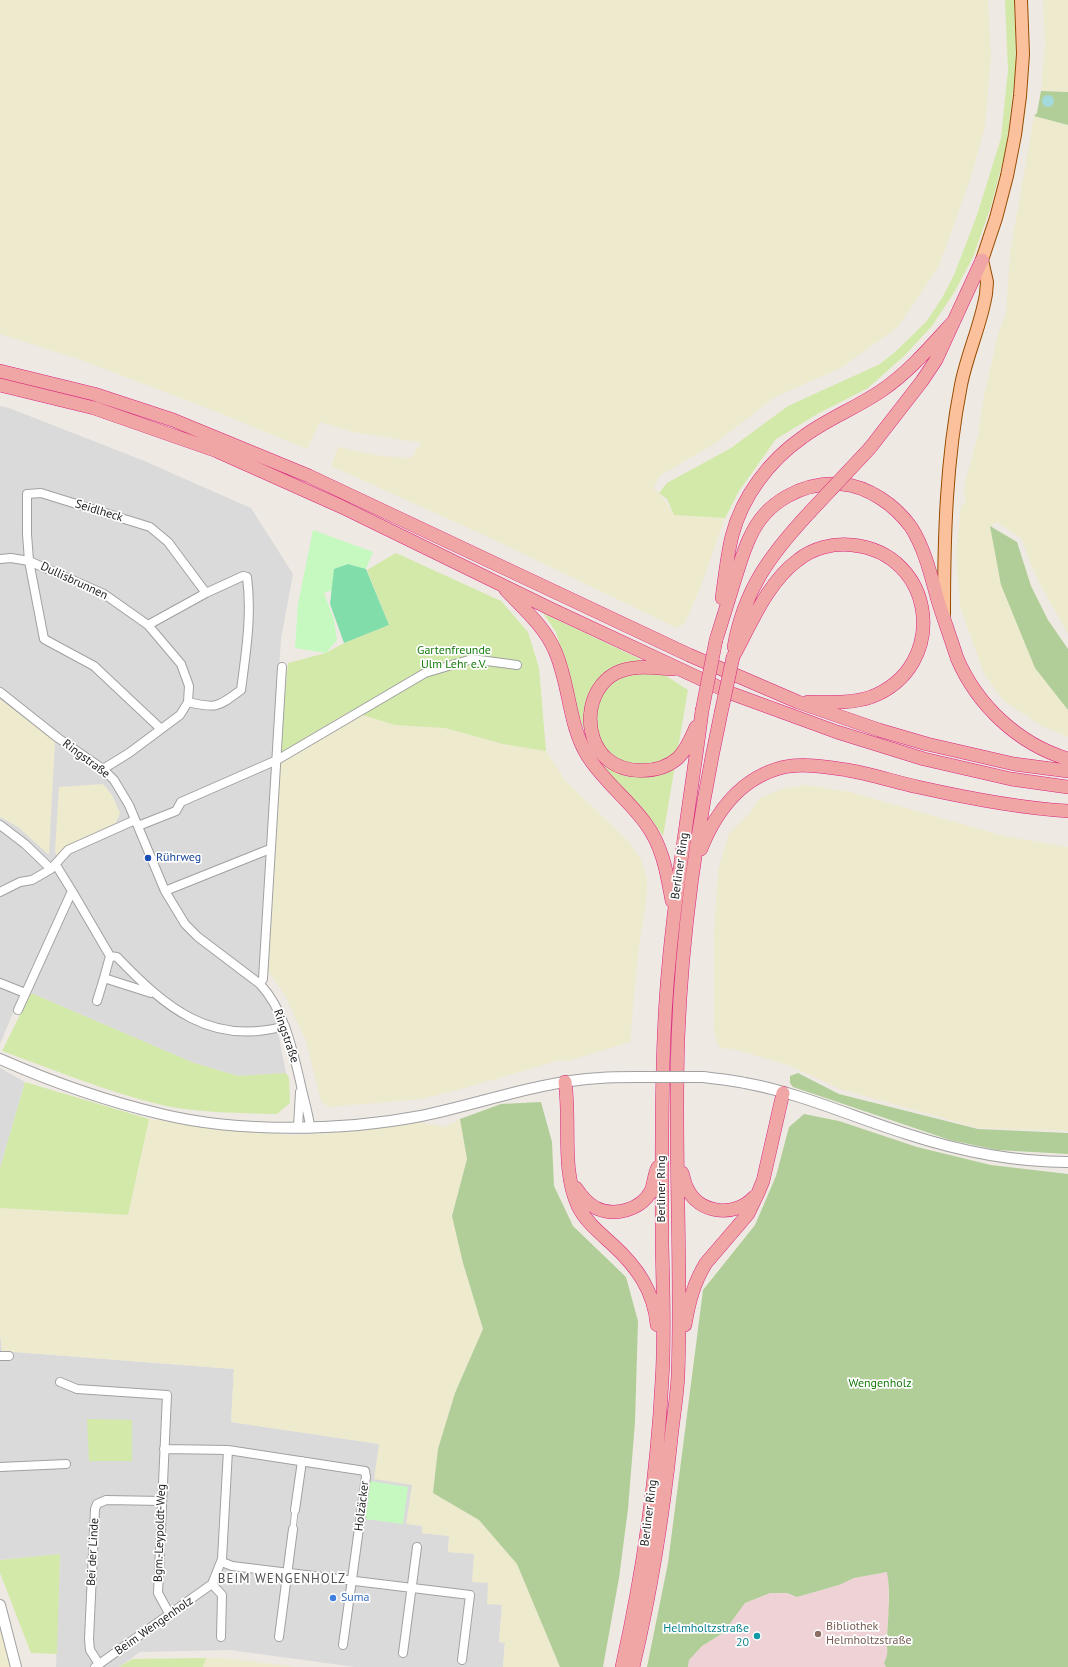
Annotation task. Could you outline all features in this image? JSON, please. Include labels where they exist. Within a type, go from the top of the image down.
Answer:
[{"type":"highway","points":[[743,629],[745,607],[766,564],[783,541],[809,512],[870,448],[922,381],[936,360],[982,260]]},
{"type":"highway","points":[[682,670],[637,667],[615,673],[605,680],[592,702],[590,724],[593,737],[599,750],[608,760],[635,771],[644,771],[663,767],[677,759],[688,746],[702,711],[716,640],[732,534],[745,502],[773,461],[803,436],[881,391],[904,373],[953,322]]},
{"type":"highway","points":[[0,371],[94,394],[173,420],[310,476],[689,655],[798,702],[878,730],[927,744],[1014,764],[1068,771]]},
{"type":"highway","points":[[0,385],[94,408],[217,451],[306,490],[732,694],[795,717],[917,757],[1011,779],[1068,787]]},
{"type":"highway","points":[[716,640],[750,536],[761,518],[772,506],[790,494],[806,488],[831,484],[847,485],[867,491],[884,501],[898,512],[911,528],[921,547],[964,675],[977,695],[994,714],[1013,731],[1036,745],[1068,759]]},
{"type":"highway","points":[[743,629],[784,573],[798,560],[812,551],[827,546],[860,546],[877,551],[890,558],[903,568],[912,580],[922,608],[924,623],[922,640],[917,655],[910,668],[898,681],[870,698],[854,701],[798,702]]},
{"type":"highway","points":[[498,583],[532,616],[545,633],[555,651],[563,673],[572,719],[587,754],[593,763],[647,824],[657,842],[665,866],[674,911]]},
{"type":"highway","name":"Berliner Ring","points":[[633,1667],[643,1624],[665,1498],[678,1378],[680,1248],[677,1153],[678,1038],[684,954],[693,870],[711,760],[733,657],[743,629]]},
{"type":"highway","name":"Berliner Ring","points":[[622,1667],[644,1558],[652,1497],[662,1380],[664,1318],[662,1158],[664,1037],[674,911],[702,711]]},
{"type":"highway","points":[[693,870],[703,844],[713,825],[722,809],[733,796],[747,784],[764,774],[784,767],[801,766],[849,770],[917,787],[1001,804],[1068,811]]},
{"type":"highway","points":[[565,1082],[569,1164],[578,1205],[586,1219],[635,1267],[651,1296],[656,1313],[662,1380]]},
{"type":"highway","points":[[678,1378],[687,1312],[697,1279],[706,1262],[748,1214],[764,1181],[782,1092]]},
{"type":"highway","points":[[677,1153],[686,1187],[703,1206],[722,1211],[732,1210],[746,1204],[758,1193]]},
{"type":"highway","points":[[572,1183],[586,1200],[597,1208],[613,1212],[629,1209],[641,1202],[651,1191],[656,1171],[662,1158]]},
{"type":"main road","points":[[944,619],[946,497],[952,446],[968,358],[984,305],[986,282],[982,260],[996,218],[1015,135],[1023,54],[1021,0]]},
{"type":"street","name":"Seidlheck","points":[[30,561],[26,534],[27,494],[40,493],[150,527],[168,542],[206,593]]},
{"type":"street","name":"Dullisbrunnen","points":[[0,560],[11,558],[30,561],[104,594],[148,625],[181,664],[189,686],[188,702]]},
{"type":"street","name":"Dullisbrunnen","points":[[30,561],[44,639],[94,666],[161,729]]},
{"type":"street","points":[[103,769],[129,753],[180,715],[188,702],[205,706],[220,705],[241,690],[249,625],[250,597],[247,577],[243,576],[206,593],[148,625]]},
{"type":"street","points":[[0,892],[20,882],[32,880],[54,867],[68,850],[137,823],[176,811],[181,802],[277,760],[425,673],[472,659],[517,665]]},
{"type":"street","points":[[260,984],[263,979],[282,667]]},
{"type":"street","name":"Ringstraße","points":[[0,692],[58,738],[103,769],[114,780],[123,793],[137,823],[165,891],[185,924],[198,937],[260,984],[274,1002],[285,1026],[308,1112],[310,1126]]},
{"type":"street","points":[[0,825],[54,867],[72,891],[110,956],[97,1001]]},
{"type":"street","points":[[165,891],[270,848]]},
{"type":"street","points":[[18,1010],[72,891]]},
{"type":"street","points":[[110,956],[117,957],[154,994],[182,1013],[200,1022],[225,1030],[241,1033],[255,1032],[285,1026]]},
{"type":"street","points":[[104,978],[154,994]]},
{"type":"street","points":[[0,983],[25,994]]},
{"type":"street","points":[[0,1059],[25,1070],[97,1096],[162,1114],[233,1124],[298,1127],[352,1125],[407,1118],[565,1082],[600,1078],[703,1077],[745,1083],[782,1092],[950,1147],[998,1156],[1068,1162]]},
{"type":"street","name":"Ringstraße","points":[[298,1127],[300,1083]]},
{"type":"street","points":[[0,1356],[9,1356]]},
{"type":"street","name":"Bgm.-Leypoldt-Weg","points":[[60,1382],[77,1389],[167,1395],[158,1593],[170,1615]]},
{"type":"street","points":[[164,1449],[228,1450]]},
{"type":"street","name":"Holzäcker","points":[[228,1450],[365,1471],[366,1477],[343,1645]]},
{"type":"street","name":"Beim Wengenholz","points":[[97,1666],[212,1584],[222,1562],[228,1450]]},
{"type":"street","points":[[279,1638],[302,1461]]},
{"type":"street","points":[[0,1467],[66,1464]]},
{"type":"street","name":"Bei der Linde","points":[[97,1666],[90,1650],[89,1639],[95,1509],[97,1504],[106,1500],[162,1501]]},
{"type":"street","points":[[404,1653],[417,1547]]},
{"type":"street","points":[[222,1562],[232,1566],[352,1582],[470,1595],[462,1660]]},
{"type":"street","points":[[212,1584],[222,1595],[221,1637]]},
{"type":"street","points":[[0,1605],[16,1667]]},
{"type":"shaded area","points":[[0,0],[988,0],[991,55],[985,127],[970,180],[939,266],[898,327],[841,368],[775,397],[717,442],[660,476],[653,488],[661,495],[674,515],[725,518],[701,586],[685,623],[677,628],[484,535],[331,466],[338,447],[381,456],[411,458],[421,443],[353,432],[320,422],[307,449],[212,410],[81,360],[0,334]]},
{"type":"shaded area","points":[[1043,0],[1068,0],[1068,92],[1041,91],[1045,44]]},
{"type":"shaded area","points":[[1034,116],[1068,125],[1068,634],[1041,586],[1029,560],[1022,539],[997,522],[991,526],[1001,585],[1035,668],[1068,710],[1068,737],[1042,726],[1004,701],[984,674],[960,606],[956,552],[961,506],[966,503],[964,495],[965,483],[978,435],[984,396],[998,334],[1006,314],[1010,253]]},
{"type":"shaded area","points":[[0,406],[9,408],[142,460],[251,508],[293,574],[281,639],[259,985],[273,1006],[286,1073],[238,1076],[194,1063],[31,993],[21,994],[0,1044]]},
{"type":"shaded area","points":[[0,699],[55,741],[49,855],[18,827],[0,817]]},
{"type":"shaded area","points":[[350,711],[395,725],[445,728],[503,744],[546,751],[565,780],[630,843],[642,861],[647,881],[646,904],[638,953],[630,1042],[571,1060],[557,1061],[422,1099],[329,1107],[321,1101],[306,1041],[285,995],[268,971],[280,753]]},
{"type":"shaded area","points":[[103,784],[112,795],[120,813],[116,823],[67,848],[57,858],[55,851],[59,787]]},
{"type":"shaded area","points":[[807,785],[850,792],[1004,836],[1068,847],[1068,1131],[978,1128],[840,1089],[788,1065],[736,1050],[722,1048],[717,1044],[714,1031],[714,933],[718,870],[729,833],[749,814],[759,799],[781,789]]},
{"type":"shaded area","points":[[0,1068],[25,1082],[0,1168]]},
{"type":"shaded area","points":[[149,1119],[233,1131],[294,1135],[333,1133],[418,1122],[445,1127],[460,1119],[467,1159],[452,1216],[463,1263],[483,1329],[455,1393],[438,1449],[434,1493],[479,1520],[517,1564],[560,1667],[503,1667],[505,1643],[499,1642],[502,1605],[487,1604],[488,1583],[472,1582],[474,1554],[448,1552],[449,1536],[422,1533],[422,1526],[406,1524],[412,1485],[374,1479],[379,1444],[231,1422],[234,1369],[2,1351],[0,1334],[0,1208],[128,1215]]},
{"type":"shaded area","points":[[0,1334],[2,1351],[234,1369],[231,1422],[379,1444],[412,1485],[422,1526],[422,1533],[449,1536],[448,1552],[474,1554],[488,1583],[502,1605],[499,1642],[505,1642],[503,1667],[355,1667],[230,1650],[140,1652],[119,1667],[56,1667],[60,1554],[0,1560]]},
{"type":"shaded area","points":[[888,1572],[889,1608],[886,1640],[888,1654],[884,1663],[886,1667],[688,1667],[689,1660],[702,1646],[723,1633],[745,1603],[770,1593],[787,1593],[797,1597],[839,1585],[854,1578]]},
{"type":"shaded area","points":[[0,1618],[2,1618],[10,1667],[0,1667]]},
{"type":"shaded area","points":[[206,1658],[224,1658],[297,1667],[203,1667]]},
{"type":"green space","points":[[1005,0],[1014,0],[1016,65],[1006,149],[991,206],[973,257],[955,291],[932,326],[905,355],[868,388],[819,413],[776,439],[739,491],[725,518],[674,515],[667,499],[659,493],[667,483],[731,448],[788,406],[880,364],[895,352],[926,322],[942,298],[954,275],[977,215],[1001,138],[1008,70]]},
{"type":"green space","points":[[1041,91],[1068,92],[1068,125],[1034,116],[1037,113]]},
{"type":"green space","points":[[990,526],[1017,542],[1031,586],[1048,620],[1068,649],[1068,710],[1035,668],[1001,585]]},
{"type":"green space","points":[[313,530],[373,552],[366,569],[348,564],[334,569],[332,590],[324,593],[334,620],[337,640],[326,653],[295,648],[298,604]]},
{"type":"green space","name":"Gartenfreunde Ulm Lehr e.V.","points":[[396,553],[501,601],[528,632],[539,668],[546,751],[503,744],[445,728],[395,725],[350,711],[280,753],[288,663],[326,653],[344,643],[389,625],[367,570]]},
{"type":"green space","points":[[348,564],[366,569],[389,625],[344,643],[330,604],[334,569]]},
{"type":"green space","points":[[543,613],[638,658],[688,690],[663,836],[651,819],[596,760],[579,716],[556,632]]},
{"type":"green space","points":[[31,993],[194,1063],[238,1076],[286,1073],[289,1078],[290,1103],[277,1114],[219,1112],[176,1108],[121,1094],[2,1051]]},
{"type":"green space","points":[[798,1073],[839,1094],[978,1129],[1068,1133],[1068,1154],[997,1150],[950,1140],[793,1087],[790,1083],[790,1076]]},
{"type":"green space","points":[[25,1082],[149,1119],[128,1215],[0,1208],[0,1168]]},
{"type":"green space","points":[[541,1102],[552,1142],[554,1186],[573,1226],[626,1277],[638,1321],[635,1422],[628,1509],[619,1578],[603,1667],[560,1667],[517,1564],[479,1520],[433,1493],[438,1449],[455,1393],[483,1329],[463,1263],[452,1216],[467,1159],[460,1119],[501,1104]]},
{"type":"green space","name":"Wengenholz","points":[[804,1114],[839,1121],[917,1147],[991,1165],[1068,1174],[1068,1667],[886,1667],[884,1663],[887,1653],[889,1597],[887,1572],[854,1578],[839,1585],[797,1597],[787,1593],[770,1593],[745,1603],[723,1633],[702,1646],[689,1660],[688,1667],[647,1667],[668,1563],[703,1290],[755,1225],[776,1176],[789,1127]]},
{"type":"green space","points":[[87,1419],[132,1420],[132,1461],[89,1461]]},
{"type":"green space","points":[[370,1481],[408,1487],[403,1524],[365,1519]]},
{"type":"green space","points":[[60,1554],[57,1654],[31,1653],[0,1573],[0,1560]]},
{"type":"green space","points":[[206,1658],[203,1667],[119,1667],[132,1659]]},
{"type":"water","points":[[1046,95],[1050,95],[1054,101],[1050,107],[1046,107],[1042,103],[1042,99]]},
{"type":"place","name":"Rührweg","points":[[148,858]]},
{"type":"place","name":"Suma","points":[[333,1598]]},
{"type":"place","name":"Bibliothek Helmholtzstraße","points":[[818,1634]]},
{"type":"place","name":"Helmholtzstraße 20","points":[[757,1636]]},
{"type":"district","name":"BEIM WENGENHOLZ","points":[[282,1579]]}]
